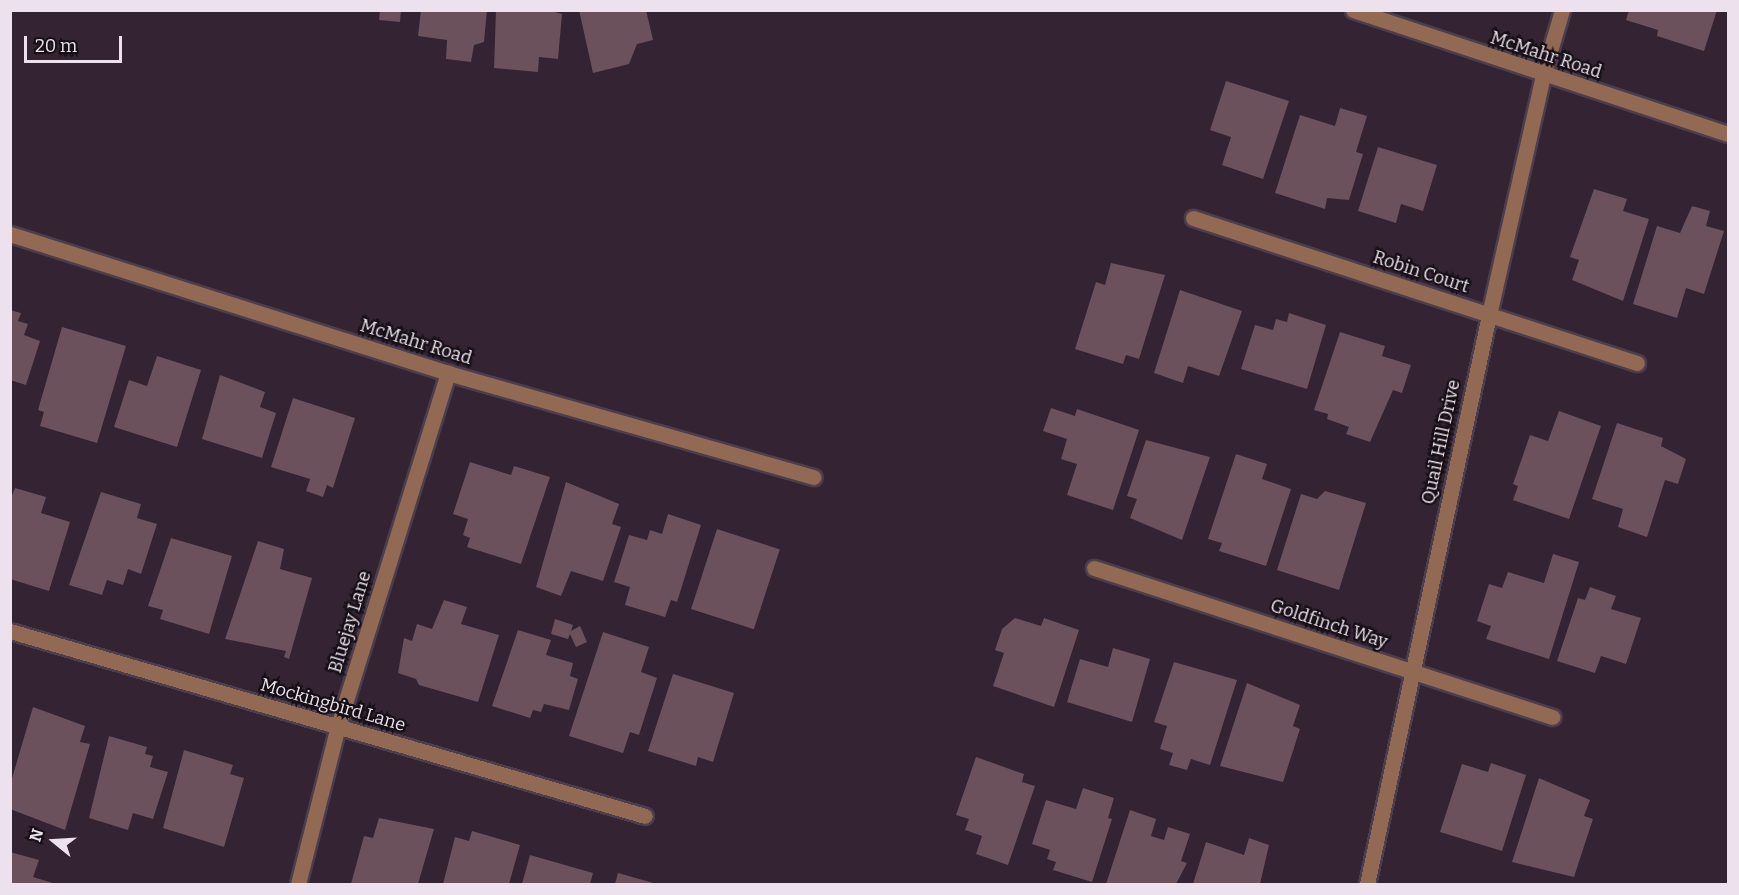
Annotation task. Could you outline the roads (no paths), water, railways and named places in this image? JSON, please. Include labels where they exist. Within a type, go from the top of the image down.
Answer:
[{"type":"street","name":"McMahr Road","points":[[1353,10],[1543,75],[1728,134]]},
{"type":"street","name":"Quail Hill Drive","points":[[1367,885],[1489,315],[1543,75],[1562,10]]},
{"type":"street","name":"Robin Court","points":[[1193,218],[1637,363]]},
{"type":"street","name":"McMahr Road","points":[[10,234],[448,373],[814,477]]},
{"type":"street","name":"Bluejay Lane","points":[[298,885],[338,726],[448,373]]},
{"type":"street","name":"Goldfinch Way","points":[[1094,568],[1552,717]]},
{"type":"street","name":"Mockingbird Lane","points":[[10,631],[645,816]]}]
